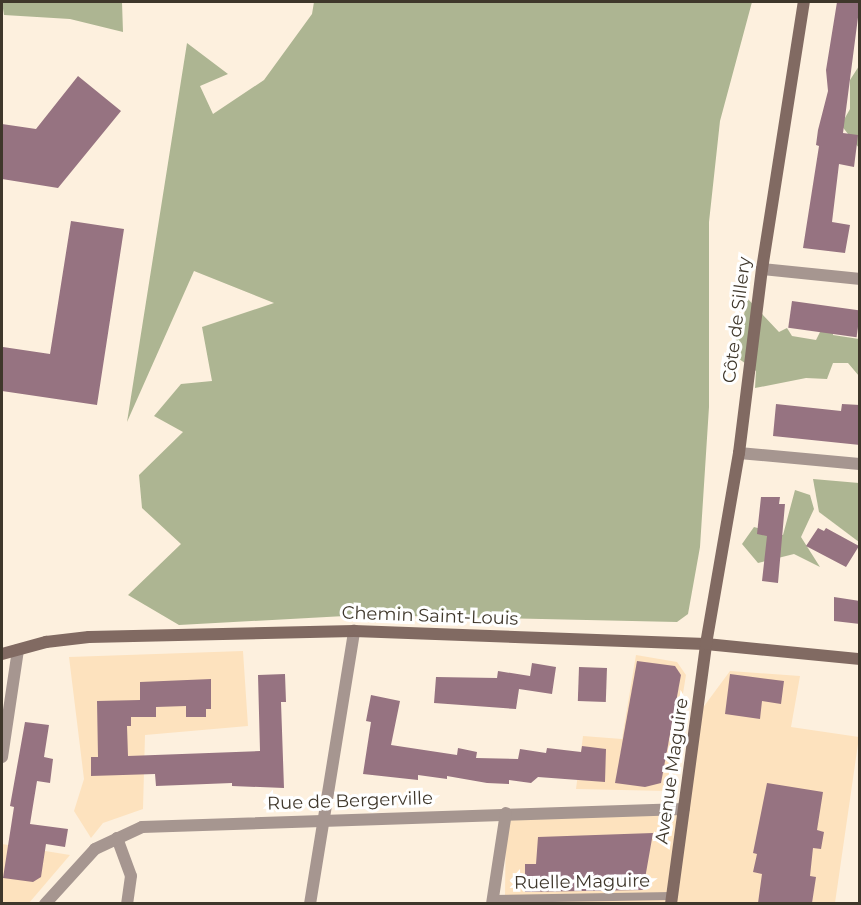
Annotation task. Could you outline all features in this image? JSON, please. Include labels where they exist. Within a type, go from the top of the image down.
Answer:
[{"type":"street","name":"Côte de Sillery","points":[[706,644],[739,453],[762,269],[804,2]]},
{"type":"street","points":[[762,269],[860,279]]},
{"type":"street","points":[[739,453],[860,464]]},
{"type":"street","points":[[310,903],[354,631]]},
{"type":"street","name":"Chemin Saint-Louis","points":[[2,654],[89,637],[354,631],[706,644],[860,659]]},
{"type":"street","name":"Avenue Maguire","points":[[671,900],[706,644]]},
{"type":"street","points":[[2,757],[18,650]]},
{"type":"street","name":"Rue de Bergerville","points":[[45,903],[95,849],[117,838],[162,824],[684,809]]},
{"type":"street","points":[[492,901],[506,813]]},
{"type":"street","points":[[117,838],[131,876],[127,903]]},
{"type":"lane","name":"Ruelle Maguire","points":[[492,901],[671,900]]},
{"type":"shaded area","points":[[243,651],[248,726],[145,735],[143,809],[103,823],[91,838],[74,811],[84,779],[69,657]]},
{"type":"shaded area","points":[[636,655],[677,662],[686,675],[667,791],[576,789],[583,736],[622,739]]},
{"type":"shaded area","points":[[730,671],[800,676],[791,727],[859,737],[835,903],[574,904],[505,895],[506,813],[684,809],[699,713]]},
{"type":"shaded area","points":[[2,844],[70,855],[29,903],[2,903]]},
{"type":"green space","points":[[2,2],[122,2],[123,32],[70,19],[4,15]]},
{"type":"green space","points":[[314,2],[752,2],[720,121],[709,222],[709,407],[700,547],[688,614],[677,622],[363,615],[179,625],[128,595],[181,544],[142,508],[139,475],[183,432],[154,416],[181,384],[212,381],[202,327],[274,303],[194,271],[127,422],[187,43],[228,74],[200,86],[213,114],[264,80],[312,14]]},
{"type":"green space","points":[[859,66],[859,148],[841,125],[850,109],[850,80]]},
{"type":"green space","points":[[747,298],[779,332],[787,328],[792,336],[816,340],[822,328],[833,323],[833,335],[859,339],[859,376],[848,363],[833,363],[827,379],[806,378],[755,388],[756,371],[728,351],[741,332]]},
{"type":"green space","points":[[813,479],[859,483],[859,542],[819,512]]},
{"type":"green space","points":[[795,490],[810,495],[814,509],[801,537],[820,567],[794,554],[758,563],[742,544],[754,527],[783,535]]},
{"type":"building","points":[[837,2],[860,2],[843,133],[858,135],[854,167],[839,164],[832,222],[850,225],[845,253],[803,248],[819,146],[816,145],[818,130],[828,91],[826,70]]},
{"type":"building","points":[[78,76],[121,111],[58,188],[2,179],[2,124],[36,129]]},
{"type":"building","points":[[71,221],[124,229],[97,405],[2,391],[3,347],[50,354]]},
{"type":"building","points":[[792,301],[860,311],[857,337],[788,328]]},
{"type":"building","points":[[776,404],[841,411],[842,404],[860,405],[860,445],[773,436]]},
{"type":"building","points":[[761,497],[780,497],[779,504],[785,504],[778,583],[762,581],[767,536],[757,534]]},
{"type":"building","points":[[818,528],[824,531],[826,528],[859,546],[846,567],[806,546]]},
{"type":"building","points":[[834,597],[860,601],[860,624],[834,621]]},
{"type":"building","points":[[637,661],[675,666],[681,675],[661,783],[645,787],[615,783]]},
{"type":"building","points":[[532,663],[556,667],[552,694],[519,689],[516,709],[434,703],[436,677],[497,678],[498,671],[530,676]]},
{"type":"building","points":[[579,667],[607,668],[606,702],[578,701]]},
{"type":"building","points":[[285,674],[286,702],[281,702],[284,788],[232,786],[232,783],[156,786],[155,774],[91,776],[91,757],[98,757],[97,701],[140,700],[140,682],[211,679],[211,709],[206,709],[206,717],[186,717],[186,706],[156,707],[156,717],[131,717],[131,726],[127,726],[128,756],[260,751],[258,675]]},
{"type":"building","points":[[730,674],[784,681],[781,704],[762,701],[760,719],[725,714]]},
{"type":"building","points":[[371,695],[400,701],[391,745],[457,755],[458,748],[477,752],[476,758],[518,759],[520,749],[546,753],[547,748],[581,752],[582,746],[606,749],[605,782],[538,777],[531,783],[509,780],[509,784],[487,783],[447,776],[447,779],[418,775],[418,780],[363,774],[371,722],[366,721]]},
{"type":"building","points":[[25,722],[49,725],[44,757],[53,759],[50,783],[37,781],[30,824],[68,829],[65,847],[46,844],[41,877],[33,882],[3,878],[14,807],[10,806]]},
{"type":"building","points":[[767,783],[823,792],[817,830],[824,832],[821,849],[813,848],[810,876],[816,877],[812,903],[758,903],[762,874],[753,872],[757,854],[753,853]]},
{"type":"building","points":[[653,833],[643,890],[525,892],[525,864],[536,864],[538,837]]}]
